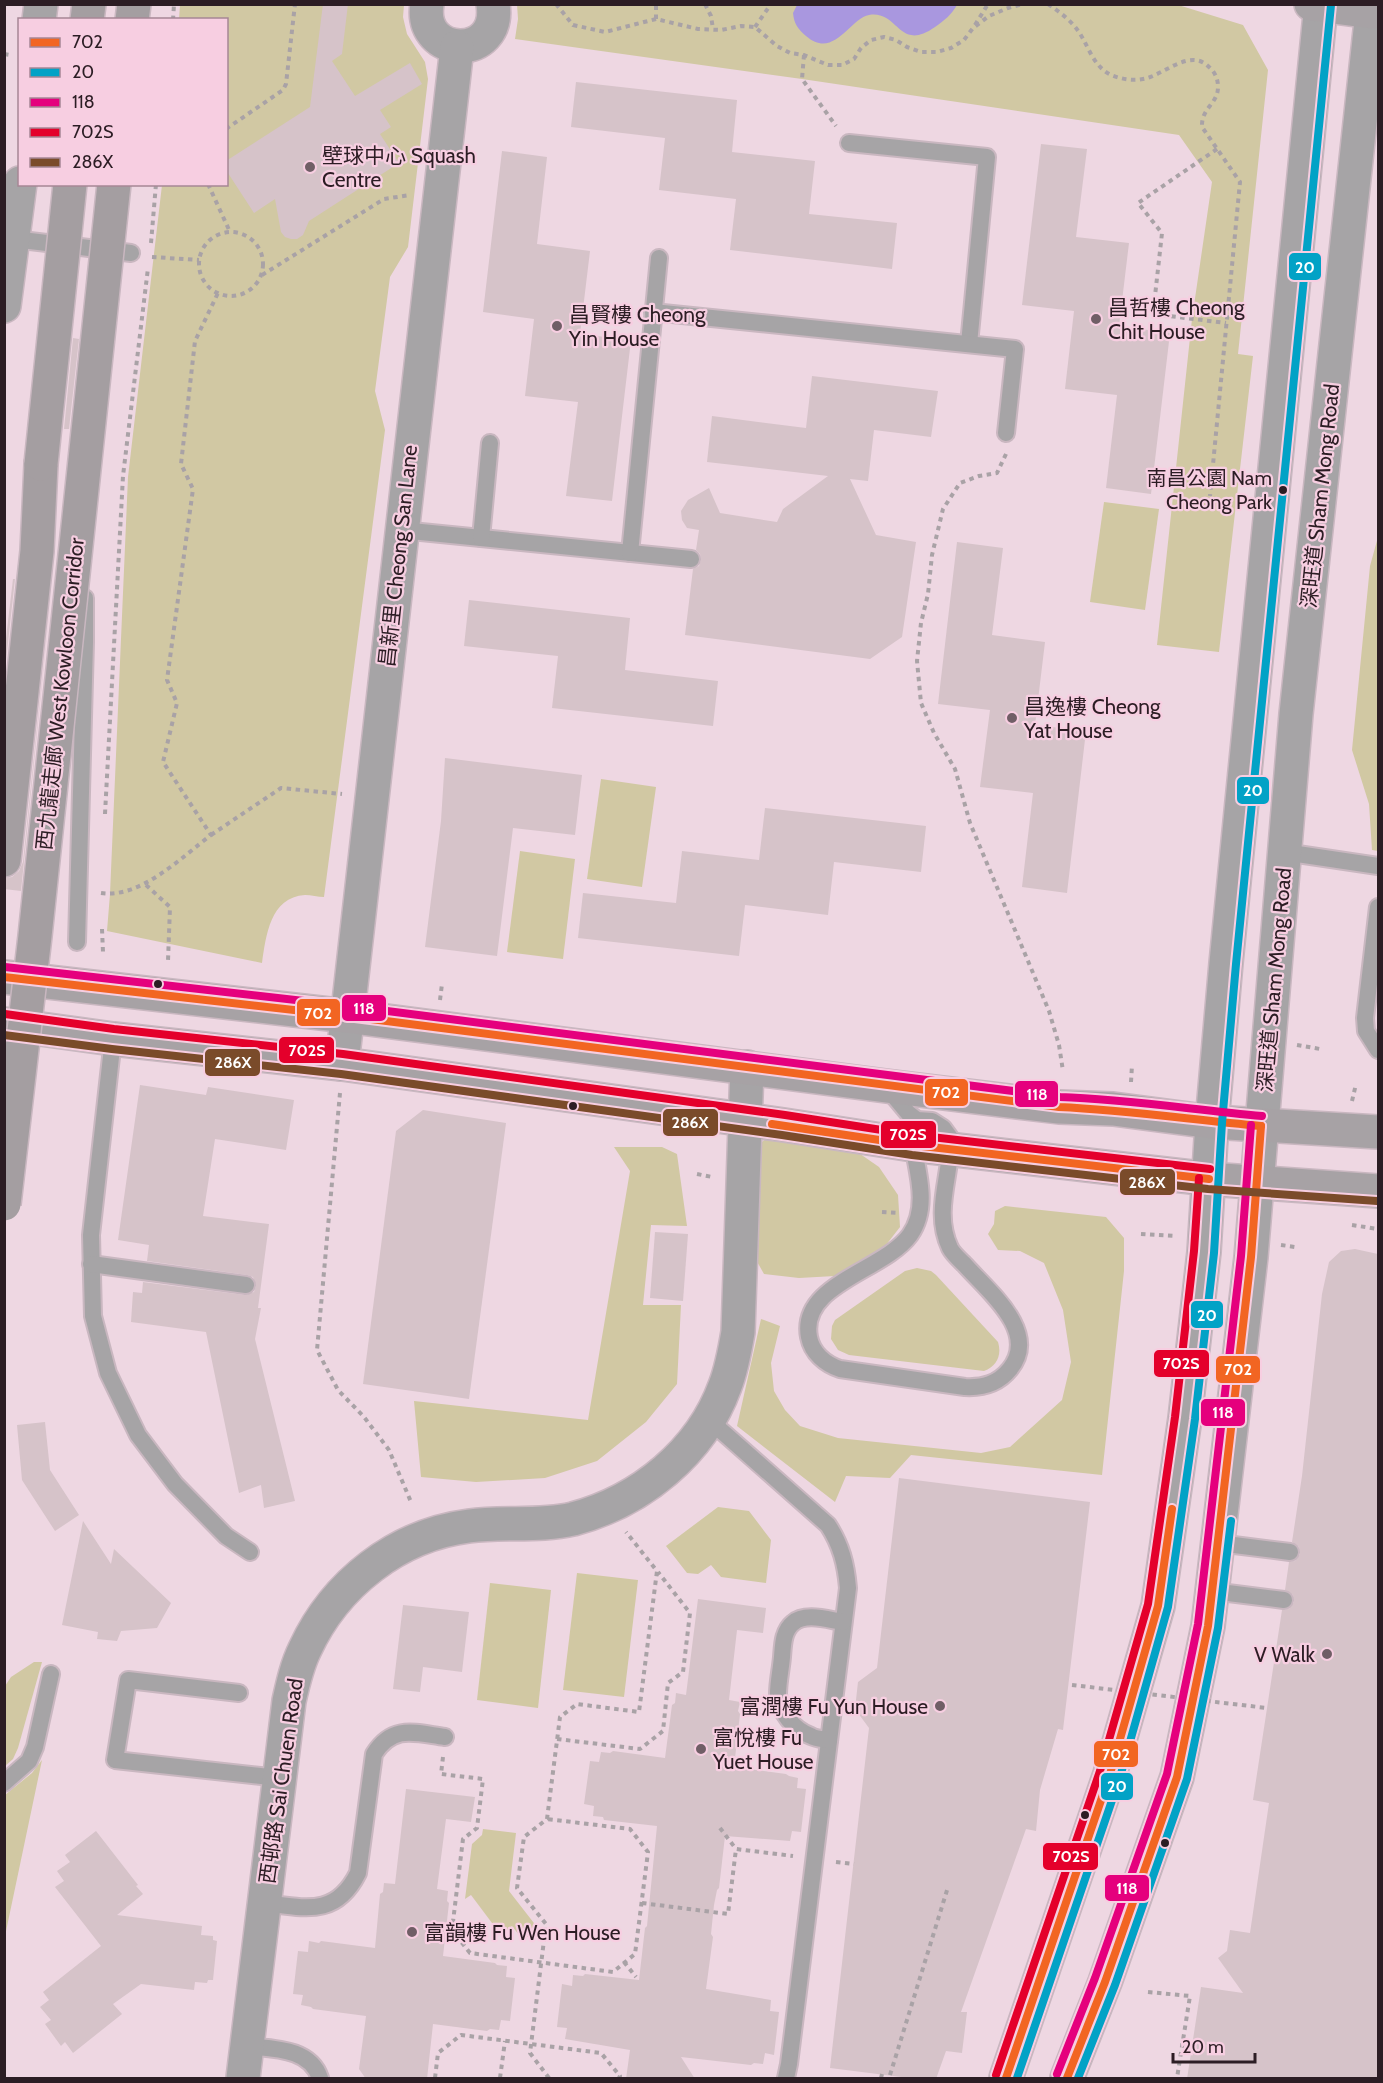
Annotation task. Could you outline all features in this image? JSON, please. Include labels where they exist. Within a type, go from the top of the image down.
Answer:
[{"type":"highway","name":"西九龍走廊 West Kowloon Corridor","points":[[4,860],[37,550],[41,464],[70,186]]},
{"type":"highway","name":"西九龍走廊 West Kowloon Corridor","points":[[4,1204],[34,948],[114,186]]},
{"type":"highway","points":[[4,640],[41,464]]},
{"type":"main road","points":[[1318,5],[1372,8]]},
{"type":"main road","points":[[4,977],[347,1016],[1059,1107],[1113,1109],[1261,1126],[1378,1132]]},
{"type":"main road","points":[[4,1024],[113,1039],[341,1078],[746,1121],[913,1145],[1209,1179],[1378,1191]]},
{"type":"street","points":[[427,4],[426,18],[436,38],[457,47],[478,42],[487,34],[495,14],[493,4]]},
{"type":"street","points":[[1006,2079],[1110,1774],[1158,1606],[1188,1395],[1204,1252],[1212,1122],[1318,5]]},
{"type":"street","name":"深旺道 Sham Mong Road","points":[[1068,2079],[1105,1982],[1177,1777],[1208,1626],[1251,1257],[1284,852],[1320,485],[1339,331],[1372,8]]},
{"type":"street","name":"昌新里 Cheong San Lane","points":[[341,1078],[457,47]]},
{"type":"street","points":[[4,306],[20,186]]},
{"type":"street","name":"西邨路 Sai Chuen Road","points":[[243,2079],[289,1701],[304,1650],[328,1610],[349,1584],[400,1548],[441,1531],[494,1523],[548,1523],[572,1519],[614,1504],[639,1491],[681,1456],[708,1419],[725,1386],[738,1332],[747,1067]]},
{"type":"lane","points":[[849,143],[987,157],[969,344]]},
{"type":"lane","points":[[13,239],[131,253]]},
{"type":"lane","points":[[630,553],[659,258]]},
{"type":"lane","points":[[653,312],[1015,349],[1006,433]]},
{"type":"lane","points":[[481,538],[490,443]]},
{"type":"lane","points":[[77,942],[85,642],[83,468]]},
{"type":"lane","points":[[401,530],[691,560]]},
{"type":"lane","points":[[1284,852],[1378,866]]},
{"type":"lane","points":[[1378,907],[1365,1018],[1366,1031],[1378,1050]]},
{"type":"lane","points":[[113,1039],[91,1235],[93,1316],[108,1373],[138,1435],[175,1484],[226,1536],[250,1552]]},
{"type":"lane","points":[[886,1086],[908,1113],[917,1120],[932,1121],[944,1128],[951,1138],[941,1219],[951,1249],[1012,1318],[1018,1332],[1019,1346],[1012,1366],[997,1381],[978,1388],[840,1369],[822,1360],[810,1342],[809,1320],[819,1300],[893,1251],[910,1234],[921,1202],[913,1145]]},
{"type":"lane","points":[[91,1264],[246,1285]]},
{"type":"lane","points":[[708,1419],[828,1526],[837,1539],[847,1571],[848,1588],[786,2079]]},
{"type":"lane","points":[[1218,1543],[1290,1552]]},
{"type":"lane","points":[[1212,1591],[1284,1600]]},
{"type":"lane","points":[[829,1740],[811,1737],[796,1727],[784,1713],[778,1692],[783,1642],[786,1631],[794,1622],[804,1617],[843,1622]]},
{"type":"lane","points":[[4,1783],[29,1761],[51,1674]]},
{"type":"lane","points":[[239,1693],[128,1680],[115,1760],[279,1778]]},
{"type":"lane","points":[[264,1903],[313,1908],[328,1905],[341,1898],[352,1887],[358,1873],[374,1754],[381,1743],[391,1735],[403,1732],[446,1737]]},
{"type":"lane","points":[[247,2046],[295,2052],[309,2060],[320,2079]]},
{"type":"path","points":[[228,128],[283,90],[286,84],[295,4]]},
{"type":"path","points":[[556,4],[573,25],[605,32],[656,19],[698,29],[754,27],[777,46],[790,53],[804,55],[828,65],[842,65],[854,59],[861,48],[871,40],[884,37],[921,52],[936,52],[951,48],[964,40],[988,4]]},
{"type":"path","points":[[656,4],[656,19]]},
{"type":"path","points":[[705,4],[711,16],[713,30]]},
{"type":"path","points":[[754,27],[771,4]]},
{"type":"path","points":[[973,28],[989,16],[1023,4]]},
{"type":"path","points":[[1048,4],[1064,15],[1077,29],[1095,62],[1109,74],[1126,80],[1144,79],[1166,71],[1180,62],[1194,59],[1207,64],[1216,75],[1219,88],[1214,102],[1206,109],[1201,119],[1202,127],[1240,182],[1210,496]]},
{"type":"path","points":[[804,55],[802,79],[849,143]]},
{"type":"path","points":[[1217,149],[1138,203],[1162,233],[1153,314],[1226,323]]},
{"type":"path","points":[[105,821],[123,476],[156,186]]},
{"type":"path","points":[[209,186],[230,232]]},
{"type":"path","points":[[262,275],[384,199],[415,194]]},
{"type":"path","points":[[230,232],[248,236],[263,256],[262,275],[257,284],[239,296],[218,293],[207,285],[203,280],[199,260],[210,240],[230,232]]},
{"type":"path","points":[[154,258],[199,260]]},
{"type":"path","points":[[211,835],[163,762],[177,703],[167,680],[193,489],[181,464],[183,442],[195,341],[218,293]]},
{"type":"path","points":[[1006,433],[1006,453],[997,473],[979,476],[960,483],[943,509],[932,555],[917,661],[921,704],[934,733],[956,769],[970,823],[1049,1011],[1059,1045],[1063,1071]]},
{"type":"path","points":[[101,893],[110,894],[146,885],[211,835],[281,788],[348,794]]},
{"type":"path","points":[[146,885],[170,907],[168,961]]},
{"type":"path","points":[[341,1078],[317,1350],[338,1390],[364,1417],[389,1450],[411,1502]]},
{"type":"path","points":[[1352,1226],[1378,1229]]},
{"type":"path","points":[[557,1738],[640,1749],[663,1731],[668,1683],[683,1672],[690,1613],[625,1531]]},
{"type":"path","points":[[549,2079],[530,2053],[546,1924],[518,1888],[524,1837],[547,1819],[560,1717],[577,1704],[639,1712],[657,1572]]},
{"type":"path","points":[[1072,1685],[1267,1708]]},
{"type":"path","points":[[446,1737],[441,1774],[483,1779],[477,1828],[463,1839],[452,1930],[470,1953],[613,1972],[635,1954],[648,1852],[630,1829],[547,1819]]},
{"type":"path","points":[[642,1903],[728,1914],[736,1849],[720,1828]]},
{"type":"path","points":[[736,1849],[854,1864]]},
{"type":"path","points":[[890,2075],[948,1887]]},
{"type":"path","points":[[624,1962],[636,1977]]},
{"type":"path","points":[[1148,1992],[1190,1996],[1177,2079]]},
{"type":"path","points":[[435,2079],[438,2053],[461,2035],[602,2053],[620,2076],[619,2079]]},
{"type":"path","points":[[500,2079],[505,2041]]},
{"type":"shaded area","points":[[517,4],[1175,4],[1243,25],[1268,70],[1238,354],[1253,356],[1219,652],[1157,645],[1192,319],[1212,182],[1179,135],[515,39],[518,19]]},
{"type":"shaded area","points":[[180,5],[404,5],[403,17],[407,34],[425,62],[428,79],[408,247],[390,277],[375,391],[385,430],[324,897],[305,895],[293,897],[277,910],[268,930],[262,963],[107,931],[128,477],[162,186],[228,186],[228,18],[179,18]]},
{"type":"shaded area","points":[[797,5],[957,5],[945,20],[923,34],[906,33],[887,18],[869,15],[833,41],[825,43],[816,42],[799,29],[793,13]]},
{"type":"shaded area","points":[[1104,502],[1159,509],[1145,610],[1090,602]]},
{"type":"shaded area","points":[[1378,537],[1378,851],[1372,850],[1369,804],[1352,750],[1370,566]]},
{"type":"shaded area","points":[[601,779],[656,787],[642,887],[587,879]]},
{"type":"shaded area","points":[[520,851],[575,859],[563,959],[507,952]]},
{"type":"shaded area","points":[[777,1137],[853,1149],[879,1167],[898,1195],[900,1227],[886,1245],[835,1276],[799,1278],[764,1274],[746,1242],[759,1144],[766,1139]]},
{"type":"shaded area","points":[[614,1147],[662,1147],[677,1154],[687,1226],[651,1225],[643,1305],[681,1305],[677,1384],[646,1422],[597,1461],[545,1478],[476,1482],[421,1477],[414,1401],[588,1420],[630,1171]]},
{"type":"shaded area","points":[[1005,1206],[1106,1217],[1124,1238],[1124,1271],[1102,1475],[911,1455],[890,1478],[846,1476],[835,1502],[737,1426],[761,1319],[780,1326],[771,1363],[774,1391],[785,1410],[800,1426],[838,1438],[981,1453],[1010,1447],[1062,1400],[1071,1362],[1063,1310],[1044,1263],[1020,1251],[998,1250],[988,1234],[994,1224],[995,1211]]},
{"type":"shaded area","points":[[917,1268],[931,1271],[936,1275],[998,1342],[999,1356],[992,1366],[984,1371],[849,1355],[838,1350],[831,1339],[835,1320],[905,1271]]},
{"type":"shaded area","points":[[718,1507],[749,1511],[771,1540],[766,1583],[721,1577],[711,1565],[698,1574],[687,1573],[666,1546]]},
{"type":"shaded area","points":[[577,1573],[638,1580],[624,1697],[563,1690]]},
{"type":"shaded area","points":[[490,1583],[551,1590],[538,1708],[477,1700]]},
{"type":"shaded area","points":[[34,1662],[42,1662],[18,1748],[13,1759],[5,1766],[5,1686],[11,1677]]},
{"type":"shaded area","points":[[42,1760],[5,1936],[5,1795],[32,1773]]},
{"type":"shaded area","points":[[483,1829],[516,1833],[509,1891],[537,1927],[536,1938],[520,1936],[512,1926],[501,1935],[471,1895],[465,1899],[472,1844],[482,1835]]},
{"type":"building","name":"壁球中心 Squash Centre","points":[[323,4],[348,4],[342,54],[332,61],[355,96],[410,63],[422,84],[380,110],[391,127],[380,134],[399,163],[309,221],[303,235],[297,239],[291,239],[285,237],[281,232],[275,199],[254,213],[228,173],[228,160],[310,107]]},
{"type":"building","points":[[576,82],[737,100],[732,152],[815,161],[809,214],[897,223],[892,269],[730,250],[736,199],[659,190],[665,138],[571,127]]},
{"type":"building","name":"昌哲樓 Cheong Chit House","points":[[1041,144],[1087,149],[1076,237],[1129,243],[1119,326],[1170,333],[1151,494],[1106,488],[1117,395],[1065,389],[1074,311],[1022,305]]},
{"type":"building","name":"昌賢樓 Cheong Yin House","points":[[502,151],[547,157],[537,244],[590,251],[580,334],[631,340],[612,501],[566,496],[578,402],[525,396],[534,319],[483,312]]},
{"type":"building","points":[[73,338],[79,339],[69,429],[64,429]]},
{"type":"building","points":[[812,376],[938,391],[931,437],[874,430],[868,481],[850,479],[876,535],[916,542],[902,637],[870,659],[685,635],[693,569],[699,566],[701,559],[696,550],[699,530],[687,528],[682,520],[681,511],[688,500],[709,488],[720,513],[777,522],[783,509],[828,476],[707,462],[712,416],[806,428]]},
{"type":"building","name":"昌逸樓 Cheong Yat House","points":[[957,542],[1003,548],[992,635],[1045,642],[1035,725],[1086,731],[1067,893],[1022,887],[1033,793],[980,787],[990,710],[938,704]]},
{"type":"building","points":[[13,579],[15,579],[4,679],[4,655]]},
{"type":"building","points":[[52,584],[21,891],[4,889],[4,878],[12,877],[19,871],[23,862]]},
{"type":"building","points":[[469,600],[630,618],[625,670],[718,681],[713,726],[552,708],[558,656],[464,646]]},
{"type":"building","points":[[445,758],[582,775],[575,835],[513,828],[497,956],[425,947],[441,821]]},
{"type":"building","points":[[765,808],[926,826],[921,872],[834,862],[828,915],[745,905],[739,956],[578,938],[583,893],[676,903],[682,851],[759,860]]},
{"type":"building","points":[[140,1085],[206,1095],[208,1087],[294,1100],[286,1150],[215,1139],[203,1216],[269,1224],[258,1308],[261,1308],[255,1339],[295,1501],[264,1508],[261,1485],[239,1493],[206,1332],[131,1322],[133,1292],[142,1293],[143,1282],[245,1295],[254,1292],[256,1286],[253,1277],[247,1275],[147,1261],[149,1245],[118,1240]]},
{"type":"building","points":[[423,1110],[506,1123],[469,1399],[363,1384],[396,1131]]},
{"type":"building","points":[[655,1232],[688,1234],[683,1301],[650,1298]]},
{"type":"building","name":"V Walk","points":[[1355,1249],[1378,1254],[1378,2079],[1187,2079],[1201,1987],[1243,1993],[1218,1958],[1227,1951],[1230,1930],[1250,1933],[1269,1803],[1253,1800],[1282,1610],[1289,1609],[1294,1602],[1293,1595],[1285,1590],[1289,1562],[1295,1561],[1300,1554],[1299,1547],[1292,1542],[1302,1476],[1322,1294],[1329,1262],[1341,1251]]},
{"type":"building","points":[[45,1422],[50,1470],[79,1515],[55,1531],[22,1480],[17,1425]]},
{"type":"building","points":[[899,1478],[1090,1502],[1063,1730],[1058,1729],[1040,1790],[1036,1831],[1026,1829],[961,2012],[967,2012],[962,2053],[946,2051],[936,2079],[917,2079],[830,2068],[869,1728],[855,1709],[858,1682],[877,1668]]},
{"type":"building","points":[[83,1521],[111,1564],[114,1549],[171,1603],[157,1628],[121,1631],[117,1641],[97,1639],[98,1632],[62,1625]]},
{"type":"building","points":[[698,1599],[766,1608],[763,1633],[737,1630],[729,1700],[740,1702],[734,1767],[786,1774],[798,1778],[797,1788],[806,1789],[801,1832],[792,1831],[790,1841],[725,1836],[719,1888],[714,1905],[711,1934],[713,1937],[706,1989],[771,2000],[770,2011],[779,2012],[774,2055],[765,2053],[763,2064],[751,2065],[681,2057],[695,2079],[626,2079],[630,2050],[565,2039],[567,2028],[557,2027],[562,1984],[572,1986],[573,1975],[583,1976],[585,1974],[639,1980],[647,1926],[657,1826],[604,1820],[603,1817],[593,1816],[594,1806],[584,1804],[590,1761],[599,1762],[601,1752],[613,1751],[665,1758],[672,1705],[675,1703],[676,1693],[686,1695]]},
{"type":"building","points":[[403,1605],[469,1612],[462,1672],[423,1667],[420,1692],[393,1689]]},
{"type":"building","name":"富韻樓 Fu Wen House","points":[[406,1789],[475,1797],[471,1822],[446,1819],[437,1889],[448,1891],[447,1901],[449,1903],[443,1956],[507,1966],[506,1977],[515,1978],[510,2021],[501,2020],[499,2030],[487,2031],[433,2024],[427,2079],[366,2079],[359,2069],[366,2016],[313,2009],[301,2005],[303,1995],[293,1994],[298,1951],[308,1952],[309,1941],[375,1948],[380,1894],[383,1892],[384,1883],[395,1884]]},
{"type":"building","points":[[96,1831],[143,1894],[117,1915],[202,1926],[201,1935],[213,1936],[213,1940],[217,1941],[213,1980],[208,1980],[207,1983],[195,1982],[194,1990],[141,1984],[113,2004],[122,2014],[73,2053],[65,2042],[61,2046],[45,2024],[51,2020],[40,2007],[49,2000],[43,1992],[101,1946],[55,1887],[64,1881],[57,1871],[70,1862],[65,1855]]},
{"type":"transit line","name":"20","points":[[1017,2078],[1120,1777],[1168,1607],[1195,1419],[1214,1253],[1222,1123],[1236,964],[1331,5]]},
{"type":"transit line","name":"118","points":[[5,967],[348,1006],[1060,1097],[1136,1102],[1262,1116]]},
{"type":"transit line","name":"702","points":[[4,977],[347,1016],[1059,1107],[1261,1126]]},
{"type":"transit line","name":"702S","points":[[5,1014],[114,1029],[343,1054],[914,1135],[1210,1169]]},
{"type":"transit line","name":"286X","points":[[4,1035],[341,1074],[912,1155],[1208,1189],[1377,1201]]},
{"type":"transit line","name":"702","points":[[772,1124],[913,1145],[1209,1179]]},
{"type":"transit line","name":"118","points":[[1057,2074],[1095,1978],[1167,1774],[1198,1624],[1241,1256],[1251,1125]]},
{"type":"transit line","name":"702","points":[[1067,2078],[1105,1982],[1177,1777],[1208,1626],[1251,1257],[1261,1126]]},
{"type":"transit line","name":"702S","points":[[996,2075],[1100,1771],[1148,1604],[1175,1417],[1194,1251],[1199,1178]]},
{"type":"transit line","name":"702","points":[[1006,2078],[1110,1774],[1158,1606],[1172,1509]]},
{"type":"transit line","name":"20","points":[[1078,2078],[1115,1985],[1187,1779],[1218,1628],[1231,1521]]},
{"type":"place","name":"壁球中心 Squash Centre","points":[[310,167]]},
{"type":"place","name":"昌哲樓 Cheong Chit House","points":[[1096,319]]},
{"type":"place","name":"昌賢樓 Cheong Yin House","points":[[557,326]]},
{"type":"place","name":"南昌公園 Nam Cheong Park","points":[[1283,490]]},
{"type":"place","name":"昌逸樓 Cheong Yat House","points":[[1012,718]]},
{"type":"place","name":"V Walk","points":[[1327,1654]]},
{"type":"place","name":"富潤樓 Fu Yun House","points":[[940,1706]]},
{"type":"place","name":"富悅樓 Fu Yuet House","points":[[701,1749]]},
{"type":"place","name":"富韻樓 Fu Wen House","points":[[412,1932]]}]
